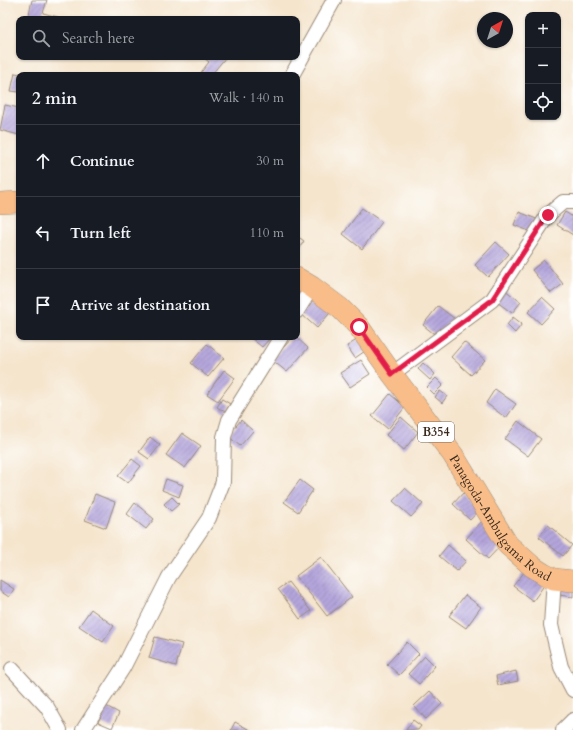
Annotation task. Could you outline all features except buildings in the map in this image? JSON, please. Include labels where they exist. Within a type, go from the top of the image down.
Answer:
[{"type":"main road","points":[[0,203],[16,202]]},
{"type":"main road","name":"Panagoda-Ambulgama Road","points":[[304,282],[340,308],[359,327],[392,374],[453,455],[508,545],[533,567],[564,580]]},
{"type":"street","points":[[294,72],[334,0]]},
{"type":"street","points":[[392,374],[492,300],[548,215],[563,202],[573,202]]},
{"type":"street","points":[[300,299],[304,282]]},
{"type":"street","points":[[84,730],[123,668],[168,577],[209,518],[223,482],[224,437],[230,420],[279,340]]},
{"type":"street","points":[[564,580],[551,625],[561,668],[573,690]]},
{"type":"street","points":[[12,669],[47,707],[60,730]]},
{"type":"street","points":[[563,730],[573,720]]},
{"type":"route","points":[[359,327],[392,374],[492,300],[548,215]]}]
